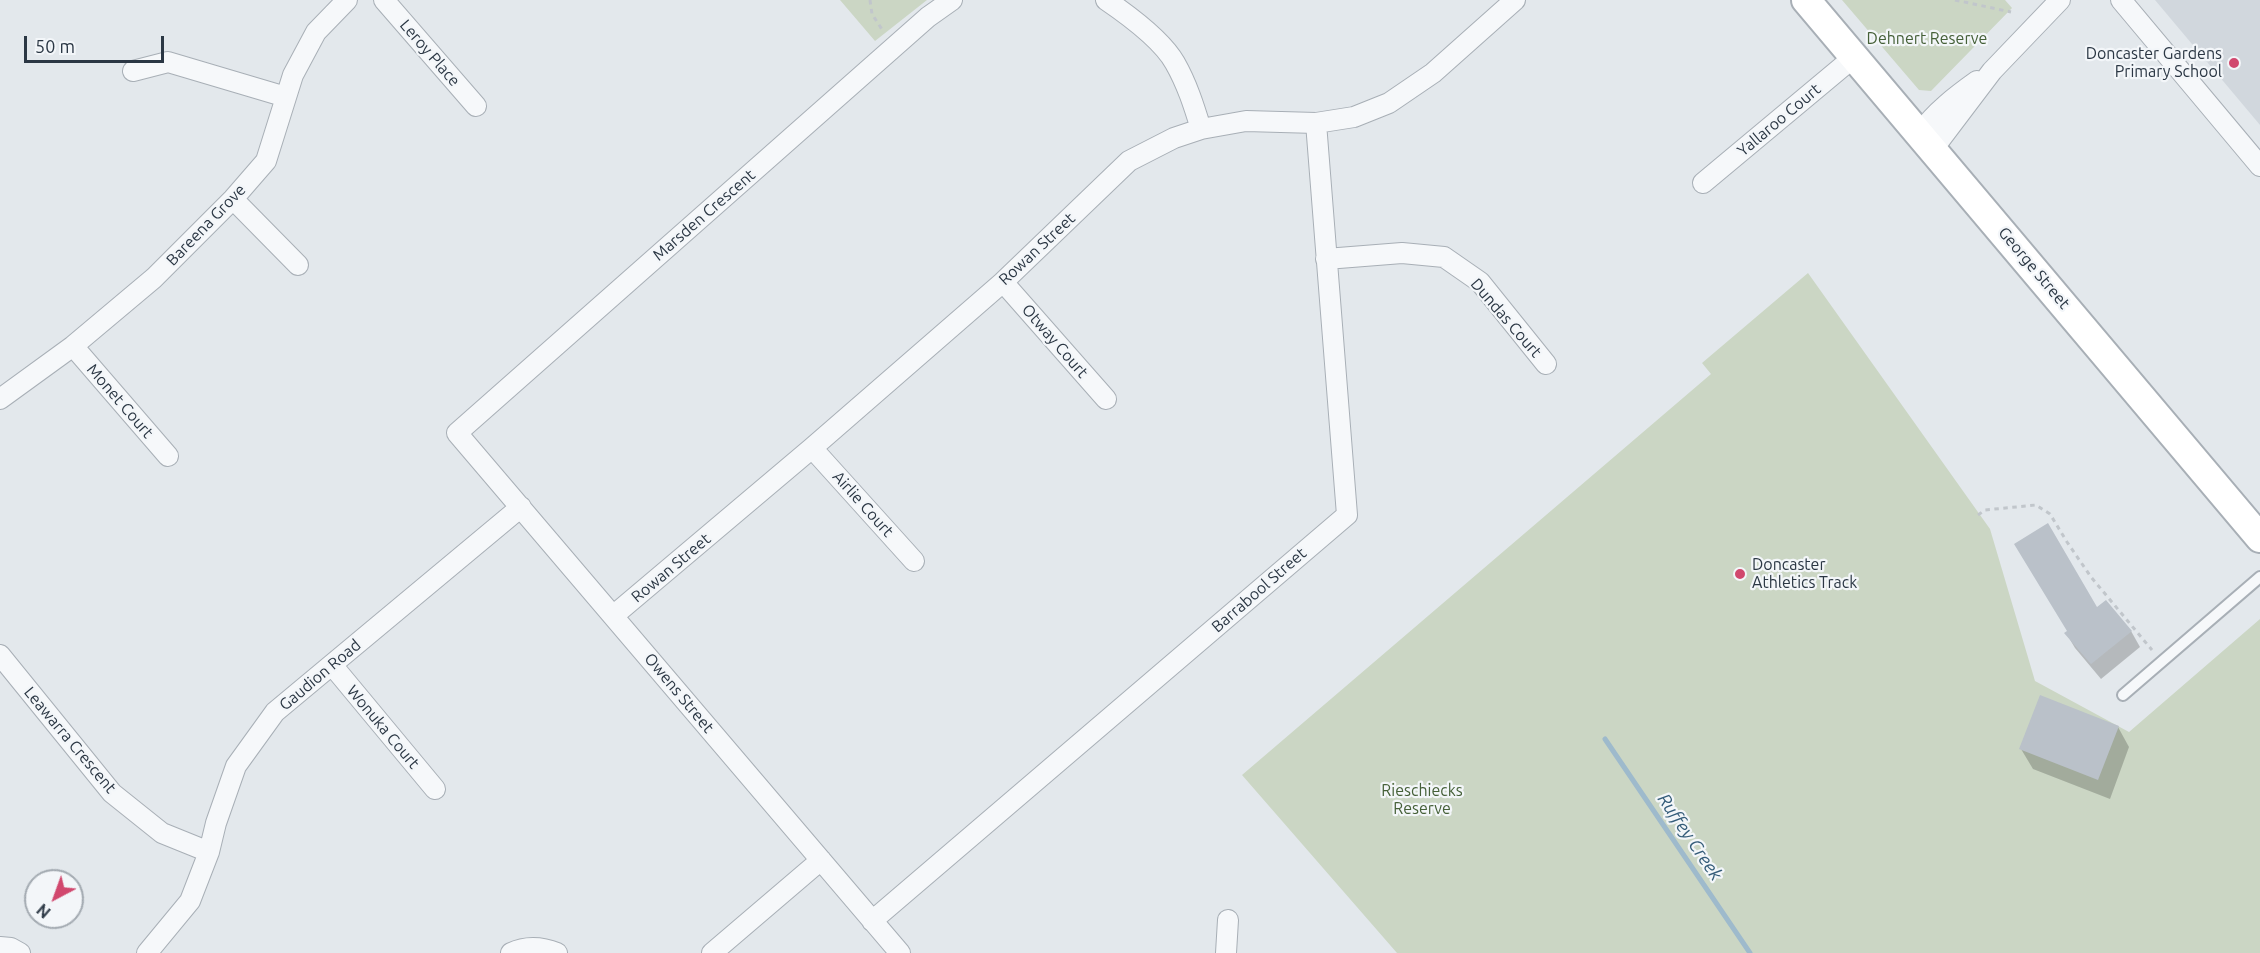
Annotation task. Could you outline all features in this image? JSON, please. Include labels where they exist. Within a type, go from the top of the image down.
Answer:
[{"type":"main road","name":"George Street","points":[[1806,0],[2260,538]]},
{"type":"street","name":"Bareena Grove","points":[[0,399],[73,346],[154,278],[233,199],[266,161],[293,75],[316,32],[347,0]]},
{"type":"street","name":"Leroy Place","points":[[384,0],[476,106]]},
{"type":"street","name":"Marsden Crescent","points":[[457,433],[928,17],[952,0]]},
{"type":"street","points":[[1106,0],[1137,21],[1174,61],[1189,92],[1201,129]]},
{"type":"street","points":[[1927,141],[1928,122],[1992,71],[2060,0]]},
{"type":"street","points":[[2121,0],[2260,166]]},
{"type":"street","name":"Rowan Street","points":[[613,616],[812,448],[1003,282],[1129,161],[1174,138],[1201,129],[1246,121],[1316,123],[1354,117],[1389,104],[1432,73],[1505,3]]},
{"type":"street","name":"Yallaroo Court","points":[[1703,183],[1854,57]]},
{"type":"street","points":[[133,71],[168,62],[286,97]]},
{"type":"street","name":"Barrabool Street","points":[[872,921],[1347,515],[1316,123]]},
{"type":"street","points":[[233,199],[298,265]]},
{"type":"street","name":"Dundas Court","points":[[1326,259],[1402,253],[1444,257],[1480,282],[1546,364]]},
{"type":"street","name":"Otway Court","points":[[1003,282],[1106,399]]},
{"type":"street","name":"Monet Court","points":[[73,346],[168,456]]},
{"type":"street","name":"Owens Street","points":[[457,433],[900,953]]},
{"type":"street","name":"Airlie Court","points":[[812,448],[914,561]]},
{"type":"street","name":"Gaudion Road","points":[[147,953],[190,901],[209,852],[236,766],[275,712],[521,507]]},
{"type":"street","name":"Leawarra Crescent","points":[[0,656],[112,793],[162,833],[209,852]]},
{"type":"street","name":"Wonuka Court","points":[[332,665],[435,789]]},
{"type":"street","points":[[712,953],[821,860]]},
{"type":"street","points":[[1226,953],[1228,920]]},
{"type":"street","points":[[0,947],[11,948],[20,953]]},
{"type":"street","points":[[511,953],[527,948],[539,948],[557,953]]},
{"type":"lane","points":[[2123,694],[2260,577]]},
{"type":"path","points":[[870,0],[872,14],[893,48]]},
{"type":"path","points":[[1955,0],[2011,12]]},
{"type":"path","points":[[1978,515],[1985,510],[2036,505],[2050,514],[2091,578],[2161,661]]},
{"type":"shaded area","name":"Doncaster Gardens Primary School","points":[[2155,0],[2260,0],[2260,125]]},
{"type":"green space","points":[[840,0],[927,0],[875,41]]},
{"type":"green space","name":"Dehnert Reserve","points":[[1842,0],[2005,0],[2012,8],[1931,91],[1919,90]]},
{"type":"green space","name":"Doncaster Athletics Track","points":[[1808,273],[1990,529],[2035,681],[2129,732],[2260,619],[2260,953],[1397,953],[1242,775],[1711,374],[1702,363]]},
{"type":"building","points":[[2048,523],[2097,607],[2106,600],[2132,631],[2091,664],[2064,633],[2067,631],[2014,544]]},
{"type":"building","points":[[2040,695],[2119,726],[2098,780],[2019,749]]},
{"type":"waterway","name":"Ruffey Creek","points":[[1605,739],[1750,953]]},
{"type":"place","name":"Doncaster Gardens Primary School","points":[[2234,63]]},
{"type":"place","name":"Doncaster Athletics Track","points":[[1740,574]]},
{"type":"park label","name":"Rieschiecks Reserve","points":[[1422,800]]}]
